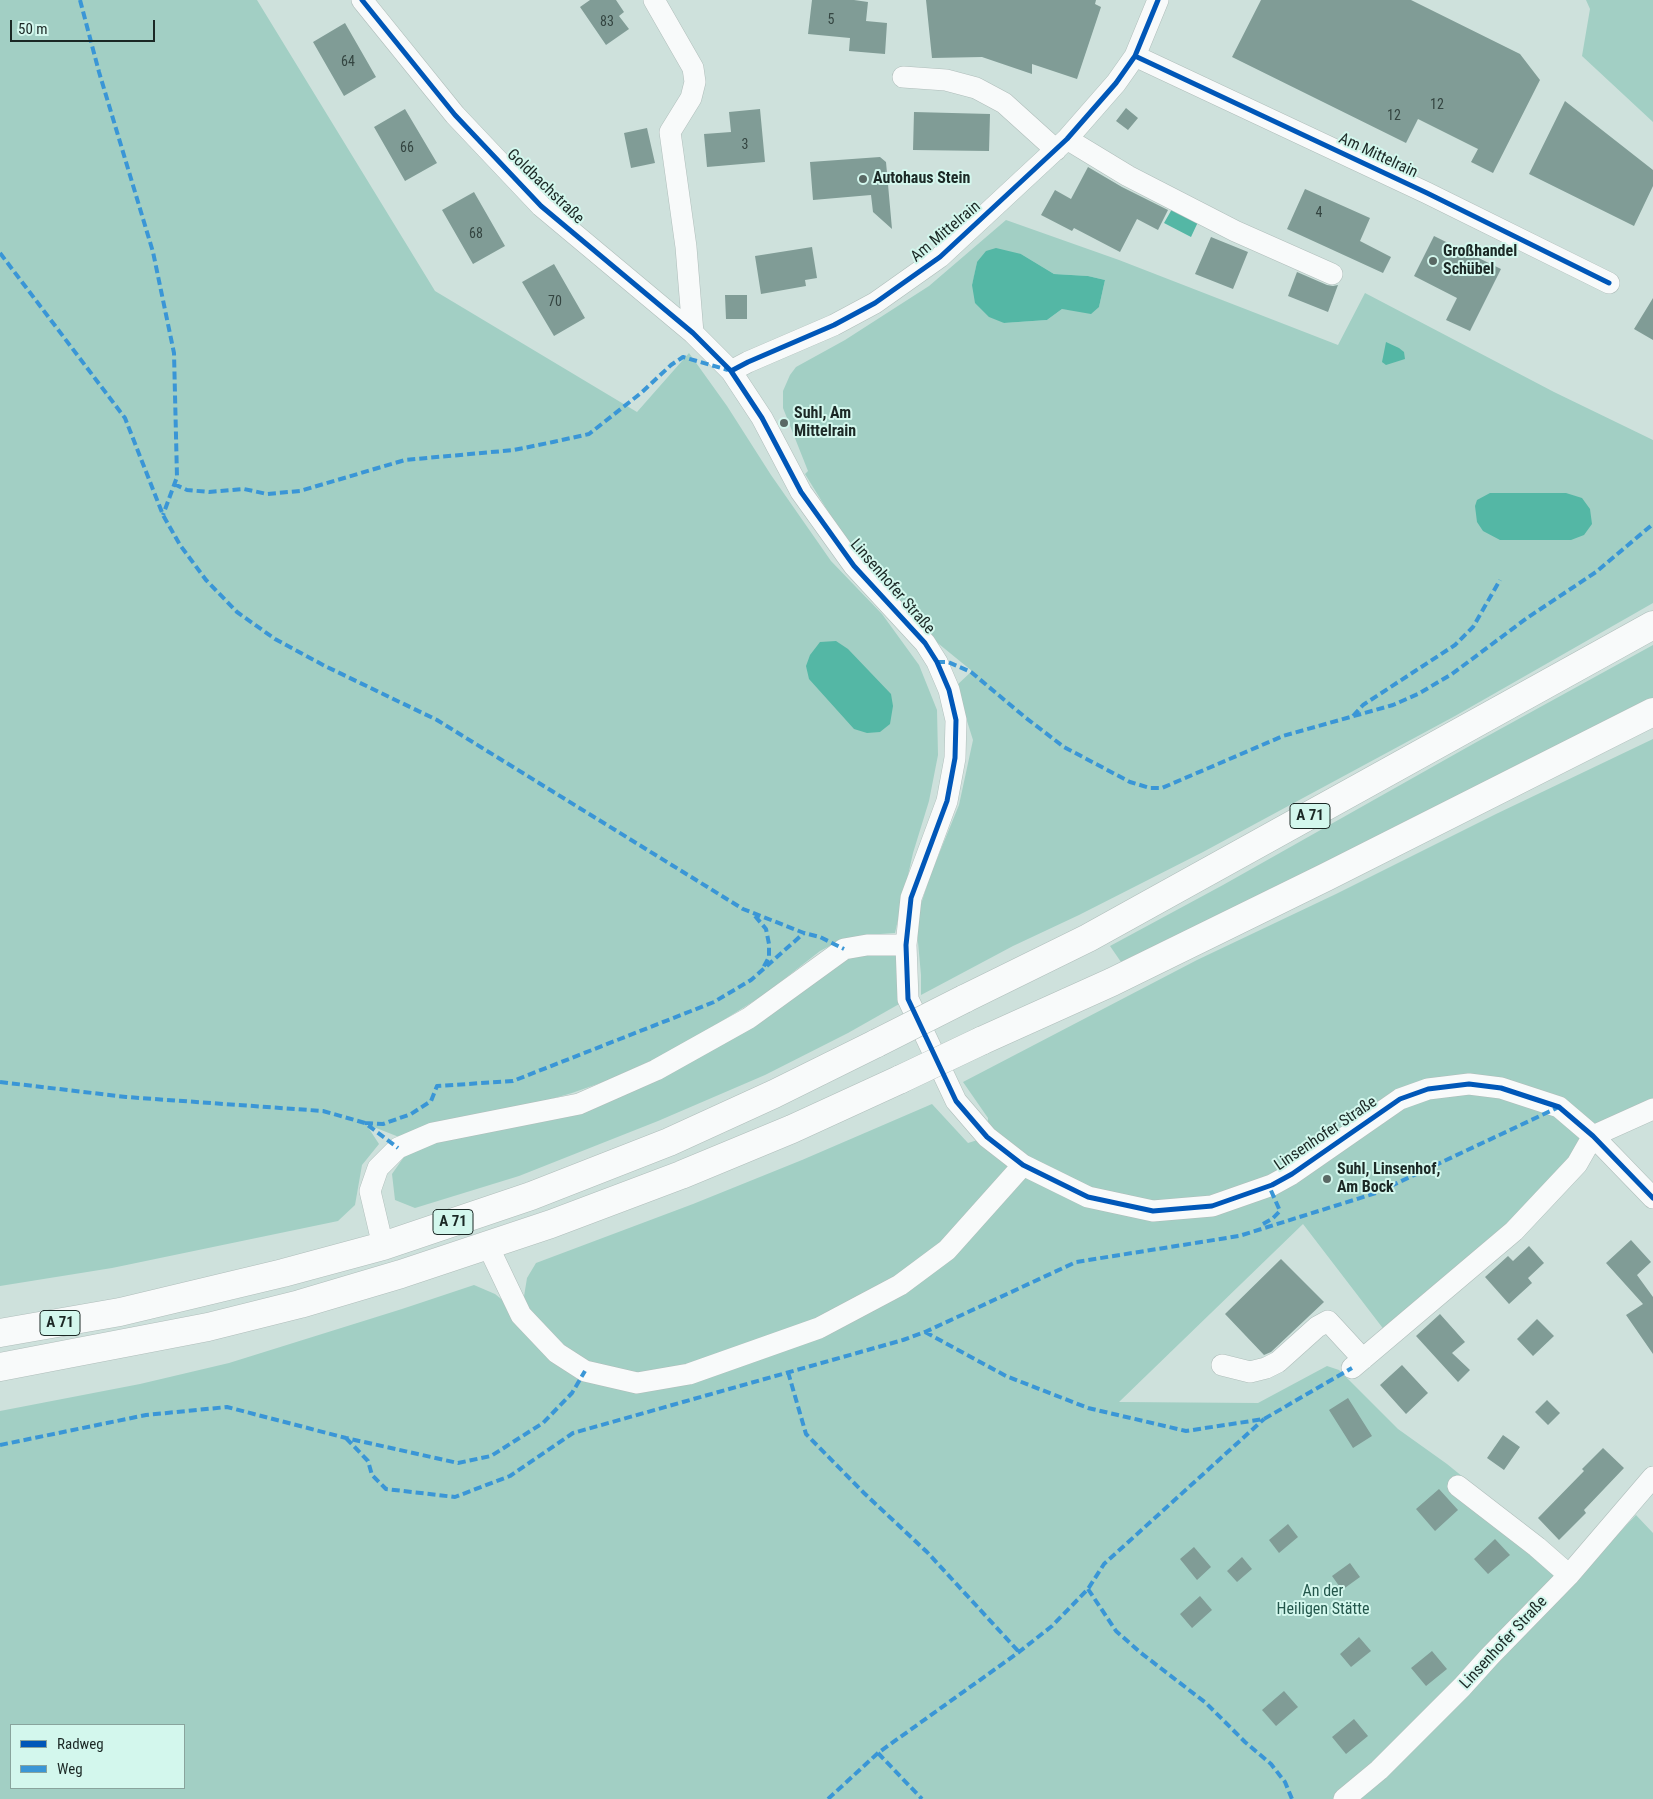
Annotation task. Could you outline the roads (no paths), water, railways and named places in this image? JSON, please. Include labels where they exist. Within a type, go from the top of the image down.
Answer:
[{"type":"highway","name":"A 71","points":[[0,1333],[120,1312],[284,1273],[383,1246],[532,1196],[668,1142],[774,1094],[1088,938],[1653,625]]},
{"type":"highway","name":"A 71","points":[[0,1367],[226,1322],[327,1296],[488,1246],[681,1176],[792,1129],[1112,982],[1326,877],[1653,712]]},
{"type":"street","name":"Goldbachstraße","points":[[362,0],[454,115],[541,206],[693,333],[731,371]]},
{"type":"street","points":[[654,0],[693,68],[695,82],[691,98],[670,132],[686,247],[693,333]]},
{"type":"street","name":"Am Mittelrain","points":[[731,371],[834,325],[875,303],[940,257],[1062,144],[1116,83],[1135,56],[1158,0]]},
{"type":"street","name":"Am Mittelrain","points":[[1135,56],[1427,193],[1609,283]]},
{"type":"street","points":[[903,77],[946,80],[976,88],[1004,103],[1062,144],[1218,222],[1332,274]]},
{"type":"street","name":"Linsenhofer Straße","points":[[731,371],[762,418],[801,492],[854,566],[925,643],[937,662],[949,690],[956,720],[955,758],[947,801],[911,898],[906,945],[908,999],[956,1101],[987,1137],[1022,1165],[1088,1197],[1153,1210],[1212,1206],[1272,1185],[1292,1174],[1400,1099],[1428,1089],[1464,1084],[1501,1088],[1559,1107],[1593,1136],[1653,1198]]},
{"type":"street","points":[[383,1246],[370,1192],[378,1168],[398,1148],[433,1133],[579,1104],[656,1070],[749,1018],[844,950],[867,945],[906,945]]},
{"type":"street","points":[[1222,1365],[1250,1372],[1266,1368],[1278,1362],[1317,1327],[1328,1321],[1357,1364],[1514,1231],[1577,1164],[1593,1136],[1653,1109]]},
{"type":"street","points":[[488,1246],[521,1315],[557,1353],[585,1371],[637,1383],[688,1374],[819,1328],[900,1284],[948,1250],[1022,1165]]},
{"type":"street","name":"Linsenhofer Straße","points":[[1344,1799],[1379,1770],[1422,1728],[1568,1575],[1653,1477]]},
{"type":"street","points":[[1458,1486],[1537,1547],[1568,1575]]},
{"type":"place","name":"Autohaus Stein","points":[[863,179]]},
{"type":"place","name":"Großhandel Schübel","points":[[1433,261]]},
{"type":"place","name":"Suhl, Am Mittelrain","points":[[784,423]]},
{"type":"place","name":"Suhl, Linsenhof, Am Bock","points":[[1327,1179]]},
{"type":"park label","name":"An der Heiligen Stätte","points":[[1323,1601]]}]
